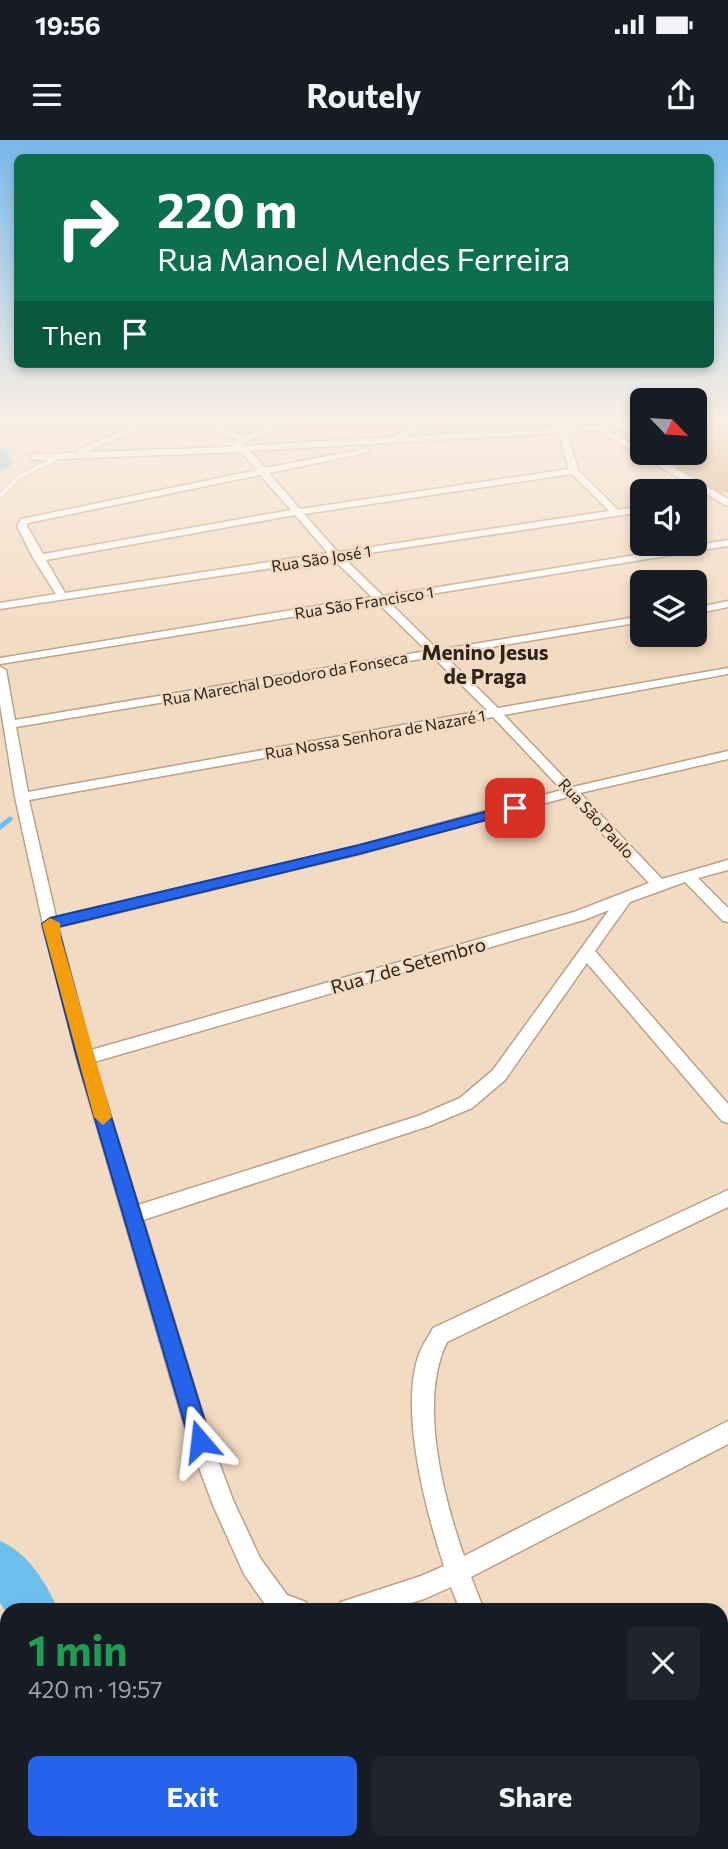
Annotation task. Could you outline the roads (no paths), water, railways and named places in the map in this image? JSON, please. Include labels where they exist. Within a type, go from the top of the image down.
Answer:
[{"type":"street","points":[[62,596],[38,558],[22,526],[24,521],[140,497]]},
{"type":"street","name":"Rua São Paulo","points":[[286,497],[335,555],[573,791],[659,885]]},
{"type":"street","points":[[38,558],[401,497]]},
{"type":"street","points":[[600,497],[616,513]]},
{"type":"street","points":[[707,500],[728,512]]},
{"type":"street","name":"Rua São José 1","points":[[0,606],[630,511]]},
{"type":"street","name":"Rua São Francisco 1","points":[[0,661],[728,543]]},
{"type":"street","points":[[707,608],[728,604]]},
{"type":"street","name":"Rua Marechal Deodoro da Fonseca","points":[[10,724],[630,621]]},
{"type":"street","points":[[0,670],[22,797],[50,924],[85,1058],[200,1441],[224,1505],[252,1566],[279,1603]]},
{"type":"street","name":"Rua Nossa Senhora de Nazaré 1","points":[[22,797],[728,671]]},
{"type":"street","points":[[50,924],[359,850],[573,791],[728,755]]},
{"type":"street","name":"Rua 7 de Setembro","points":[[85,1058],[567,919],[659,885],[728,866]]},
{"type":"street","points":[[687,876],[728,918]]},
{"type":"street","points":[[133,1215],[424,1121],[466,1103],[499,1075],[624,900]]},
{"type":"street","points":[[588,953],[728,1116]]},
{"type":"street","points":[[469,1603],[456,1573],[431,1470],[424,1411],[425,1364],[432,1344],[440,1335],[728,1198]]},
{"type":"street","points":[[372,1603],[424,1587],[456,1573],[728,1432]]},
{"type":"waterway","points":[[0,827],[10,819]]},
{"type":"waterway","points":[[0,1564],[29,1603]]},
{"type":"district","name":"Menino Jesus de Praga","points":[[485,663]]}]
